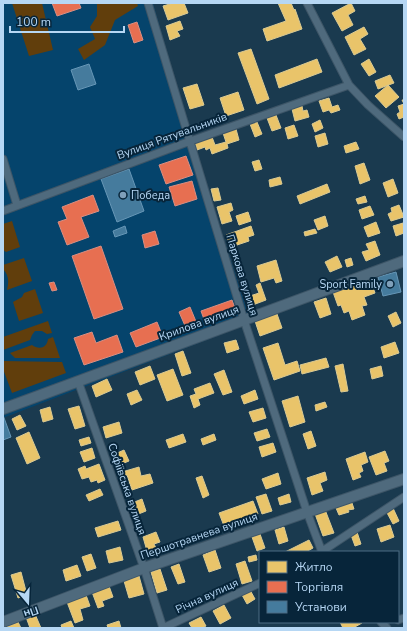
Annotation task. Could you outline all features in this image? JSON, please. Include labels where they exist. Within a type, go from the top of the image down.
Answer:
[{"type":"street","name":"Паркова вулиця","points":[[148,3],[244,320],[307,512],[322,551]]},
{"type":"street","points":[[307,3],[350,85],[368,105],[404,137]]},
{"type":"street","name":"Вулиця Рятувальників","points":[[3,211],[189,141],[350,85]]},
{"type":"street","points":[[3,159],[17,206]]},
{"type":"street","name":"Крилова вулиця","points":[[3,409],[400,261],[404,261]]},
{"type":"street","name":"Софіївська вулиця","points":[[78,381],[144,568],[163,628]]},
{"type":"street","name":"Першотравнева вулиця","points":[[3,622],[144,568],[404,479]]},
{"type":"street","points":[[323,551],[404,497]]},
{"type":"street","name":"Річна вулиця","points":[[163,628],[259,583]]},
{"type":"shaded area","points":[[3,3],[153,3],[193,143],[251,323],[3,418]]},
{"type":"shaded area","points":[[12,3],[42,3],[53,50],[29,56]]},
{"type":"shaded area","points":[[97,3],[137,3],[138,6],[115,20],[105,45],[84,60],[78,49],[95,39],[90,27],[97,16]]},
{"type":"shaded area","points":[[12,221],[20,247],[6,252],[3,250],[3,224]]},
{"type":"shaded area","points":[[24,258],[32,281],[7,290],[8,279],[3,269],[3,265]]},
{"type":"shaded area","points":[[35,289],[43,313],[19,321],[13,302],[22,297],[24,293]]},
{"type":"shaded area","points":[[48,321],[52,333],[47,334],[42,331],[35,331],[30,340],[3,350],[3,337]]},
{"type":"shaded area","points":[[53,337],[60,358],[15,358],[10,353],[32,345],[40,348],[46,344],[48,339]]},
{"type":"shaded area","points":[[3,361],[62,362],[66,373],[12,393],[3,369]]},
{"type":"building: Житло","points":[[173,3],[184,3],[188,13],[168,20],[163,6]]},
{"type":"building: Житло","points":[[278,3],[291,3],[294,10],[295,9],[302,29],[267,41],[263,29],[286,21]]},
{"type":"building: Житло","points":[[351,3],[355,11],[348,15],[353,25],[342,31],[332,13]]},
{"type":"building: Житло","points":[[180,21],[183,29],[177,31],[180,36],[170,40],[166,26]]},
{"type":"building: Житло","points":[[364,27],[368,34],[360,39],[366,49],[354,55],[345,37]]},
{"type":"building: Житло","points":[[251,49],[269,99],[257,104],[238,53]]},
{"type":"building: Житло","points":[[317,59],[322,72],[279,88],[275,75]]},
{"type":"building: Житло","points":[[369,59],[376,72],[369,76],[361,64]]},
{"type":"building: Житло","points":[[390,75],[394,83],[378,89],[375,81]]},
{"type":"building: Житло","points":[[197,84],[204,105],[190,109],[183,88]]},
{"type":"building: Житло","points":[[388,85],[399,97],[386,108],[375,96]]},
{"type":"building: Житло","points":[[238,92],[244,110],[226,116],[220,98]]},
{"type":"building: Житло","points":[[329,98],[332,107],[338,105],[340,110],[331,113],[329,110],[323,112],[319,101]]},
{"type":"building: Житло","points":[[404,104],[404,117],[399,119],[397,114],[400,112],[398,106]]},
{"type":"building: Житло","points":[[302,106],[303,111],[307,110],[309,117],[295,121],[292,109]]},
{"type":"building: Житло","points":[[276,115],[281,128],[272,131],[267,118]]},
{"type":"building: Житло","points":[[320,120],[323,128],[315,132],[312,124]]},
{"type":"building: Житло","points":[[257,122],[262,134],[255,137],[250,124]]},
{"type":"building: Житло","points":[[294,125],[298,136],[288,139],[285,128]]},
{"type":"building: Житло","points":[[236,129],[239,140],[227,144],[228,148],[212,154],[210,148],[206,150],[205,147],[197,150],[195,143],[212,137],[215,145],[226,142],[223,133]]},
{"type":"building: Житло","points":[[325,133],[328,144],[318,147],[315,136]]},
{"type":"building: Житло","points":[[356,142],[359,149],[346,153],[344,146]]},
{"type":"building: Житло","points":[[259,160],[262,169],[255,171],[252,162]]},
{"type":"building: Житло","points":[[364,163],[370,180],[360,184],[355,166]]},
{"type":"building: Житло","points":[[280,177],[282,184],[270,187],[269,180]]},
{"type":"building: Житло","points":[[393,179],[398,193],[388,197],[383,183]]},
{"type":"building: Житло","points":[[327,184],[330,192],[300,204],[297,196]]},
{"type":"building: Житло","points":[[218,188],[221,200],[214,201],[211,189]]},
{"type":"building: Житло","points":[[365,196],[367,202],[358,204],[356,199]]},
{"type":"building: Житло","points":[[231,203],[233,210],[229,212],[232,221],[222,224],[217,207]]},
{"type":"building: Житло","points":[[399,205],[404,217],[391,221],[388,214],[392,212],[391,208]]},
{"type":"building: Житло","points":[[370,206],[374,215],[362,219],[359,210]]},
{"type":"building: Житло","points":[[248,212],[251,221],[239,225],[236,216]]},
{"type":"building: Житло","points":[[325,216],[328,226],[318,230],[314,220]]},
{"type":"building: Житло","points":[[376,222],[380,233],[368,237],[364,227]]},
{"type":"building: Житло","points":[[403,223],[404,233],[396,236],[393,226]]},
{"type":"building: Житло","points":[[251,226],[254,235],[248,237],[249,241],[234,246],[236,248],[231,250],[226,235]]},
{"type":"building: Житло","points":[[315,229],[317,233],[305,236],[304,232]]},
{"type":"building: Житло","points":[[375,241],[380,255],[366,261],[362,252],[369,250],[366,244]]},
{"type":"building: Житло","points":[[337,256],[342,267],[330,272],[325,262]]},
{"type":"building: Житло","points":[[351,258],[353,265],[347,267],[345,260]]},
{"type":"building: Житло","points":[[276,260],[282,281],[276,283],[274,278],[261,282],[257,266]]},
{"type":"building: Житло","points":[[370,279],[375,293],[364,297],[367,305],[362,306],[365,315],[352,320],[349,311],[344,313],[341,305],[338,306],[333,292]]},
{"type":"building: Житло","points":[[260,283],[266,300],[250,306],[247,297],[259,293],[256,285]]},
{"type":"building: Житло","points":[[326,298],[331,314],[320,318],[314,302]]},
{"type":"building: Житло","points":[[396,312],[401,323],[393,327],[388,316]]},
{"type":"building: Житло","points":[[277,314],[282,328],[260,336],[255,321]]},
{"type":"building: Житло","points":[[236,340],[239,349],[227,353],[224,343]]},
{"type":"building: Житло","points":[[395,342],[399,353],[384,358],[381,347]]},
{"type":"building: Житло","points":[[278,343],[285,365],[297,361],[300,371],[274,380],[263,348]]},
{"type":"building: Житло","points":[[183,351],[191,373],[182,376],[175,354]]},
{"type":"building: Житло","points":[[326,358],[329,367],[302,374],[300,365]]},
{"type":"building: Житло","points":[[343,364],[348,391],[341,392],[335,366]]},
{"type":"building: Житло","points":[[150,366],[155,379],[140,385],[135,372]]},
{"type":"building: Житло","points":[[381,366],[383,376],[372,379],[370,369]]},
{"type":"building: Житло","points":[[173,369],[183,395],[167,401],[157,375]]},
{"type":"building: Житло","points":[[224,370],[232,392],[223,395],[214,374]]},
{"type":"building: Житло","points":[[107,379],[112,390],[96,397],[92,386]]},
{"type":"building: Житло","points":[[210,383],[214,393],[198,399],[200,405],[194,408],[190,396],[196,394],[194,389]]},
{"type":"building: Житло","points":[[137,390],[142,400],[131,405],[127,394]]},
{"type":"building: Житло","points":[[255,390],[258,399],[244,404],[241,396]]},
{"type":"building: Житло","points":[[298,396],[305,422],[290,427],[282,401]]},
{"type":"building: Житло","points":[[325,402],[327,407],[316,411],[315,405]]},
{"type":"building: Житло","points":[[79,406],[85,426],[75,429],[68,409]]},
{"type":"building: Житло","points":[[50,407],[53,419],[43,422],[40,410]]},
{"type":"building: Житло","points":[[263,408],[266,418],[253,422],[249,412]]},
{"type":"building: Житло","points":[[20,415],[26,426],[17,430],[12,419]]},
{"type":"building: Житло","points":[[119,422],[122,433],[106,438],[103,427]]},
{"type":"building: Житло","points":[[267,429],[270,437],[257,441],[254,433]]},
{"type":"building: Житло","points":[[311,431],[316,446],[308,449],[303,434]]},
{"type":"building: Житло","points":[[29,432],[40,458],[27,464],[16,438]]},
{"type":"building: Житло","points":[[183,434],[186,442],[169,448],[166,440]]},
{"type":"building: Житло","points":[[214,434],[216,440],[203,445],[201,439]]},
{"type":"building: Житло","points":[[89,437],[91,443],[81,446],[79,440]]},
{"type":"building: Житло","points":[[273,443],[276,452],[262,457],[259,447]]},
{"type":"building: Житло","points":[[92,448],[95,458],[84,462],[80,452]]},
{"type":"building: Житло","points":[[124,450],[129,461],[119,465],[115,454]]},
{"type":"building: Житло","points":[[385,451],[389,461],[384,463],[387,471],[376,475],[369,457]]},
{"type":"building: Житло","points":[[365,452],[368,462],[361,465],[363,471],[359,473],[361,477],[353,480],[346,459]]},
{"type":"building: Житло","points":[[99,464],[105,480],[98,483],[97,480],[91,482],[89,477],[82,479],[78,469],[85,466],[86,469]]},
{"type":"building: Житло","points":[[139,467],[141,476],[150,474],[153,483],[132,490],[127,475],[123,476],[122,472]]},
{"type":"building: Житло","points":[[325,472],[327,480],[320,483],[323,491],[312,495],[307,478]]},
{"type":"building: Житло","points":[[278,473],[281,484],[266,489],[262,479]]},
{"type":"building: Житло","points":[[202,476],[209,495],[203,498],[196,478]]},
{"type":"building: Житло","points":[[100,489],[103,495],[89,501],[86,495]]},
{"type":"building: Житло","points":[[266,494],[272,511],[262,514],[256,497]]},
{"type":"building: Житло","points":[[289,494],[291,502],[280,505],[278,498]]},
{"type":"building: Житло","points":[[142,499],[146,511],[136,515],[132,503]]},
{"type":"building: Житло","points":[[253,501],[258,514],[224,526],[219,513]]},
{"type":"building: Житло","points":[[352,503],[354,509],[348,510],[349,512],[339,515],[336,508]]},
{"type":"building: Житло","points":[[324,507],[334,533],[323,536],[314,511]]},
{"type":"building: Житло","points":[[393,508],[399,521],[393,524],[386,511]]},
{"type":"building: Житло","points":[[118,521],[121,530],[98,537],[95,528]]},
{"type":"building: Житло","points":[[390,525],[394,537],[381,542],[377,529]]},
{"type":"building: Житло","points":[[284,527],[288,541],[279,544],[275,530]]},
{"type":"building: Житло","points":[[156,532],[160,542],[154,544],[156,548],[147,551],[143,537]]},
{"type":"building: Житло","points":[[357,532],[361,544],[355,546],[351,535]]},
{"type":"building: Житло","points":[[260,534],[265,548],[257,551],[252,537]]},
{"type":"building: Житло","points":[[309,540],[313,548],[308,551],[287,551]]},
{"type":"building: Житло","points":[[120,547],[123,560],[109,563],[106,551]]},
{"type":"building: Житло","points":[[215,550],[221,568],[209,572],[203,555]]},
{"type":"building: Житло","points":[[91,554],[96,568],[87,571],[82,557]]},
{"type":"building: Житло","points":[[256,555],[257,560],[249,562],[248,557]]},
{"type":"building: Житло","points":[[245,561],[252,581],[242,584],[236,564]]},
{"type":"building: Житло","points":[[179,564],[185,582],[178,584],[171,567]]},
{"type":"building: Житло","points":[[77,565],[81,576],[66,581],[63,570]]},
{"type":"building: Житло","points":[[160,569],[167,590],[157,593],[151,572]]},
{"type":"building: Житло","points":[[21,572],[27,595],[18,598],[11,575]]},
{"type":"building: Житло","points":[[139,576],[144,594],[129,598],[124,581]]},
{"type":"building: Житло","points":[[109,586],[113,597],[102,601],[104,606],[98,608],[92,592]]},
{"type":"building: Житло","points":[[250,590],[255,599],[247,604],[242,595]]},
{"type":"building: Житло","points":[[86,595],[90,606],[80,609],[83,620],[75,623],[67,602]]},
{"type":"building: Житло","points":[[224,605],[231,618],[220,624],[213,611]]},
{"type":"building: Житло","points":[[35,614],[41,628],[30,628],[26,617]]},
{"type":"building: Житло","points":[[201,617],[206,626],[202,628],[192,628],[189,623]]},
{"type":"building: Житло","points":[[71,621],[74,628],[62,628],[61,625]]},
{"type":"building: Житло","points":[[119,621],[121,628],[108,628],[107,625]]},
{"type":"building: Житло","points":[[18,622],[21,628],[6,627]]},
{"type":"building: Житло","points":[[340,623],[362,623],[353,628],[343,628]]},
{"type":"building: Торгівля","points":[[52,3],[79,3],[81,8],[57,16]]},
{"type":"building: Торгівля","points":[[137,22],[143,40],[134,43],[128,25]]},
{"type":"building: Торгівля","points":[[186,156],[193,175],[166,184],[159,165]]},
{"type":"building: Торгівля","points":[[192,181],[197,199],[175,206],[169,187]]},
{"type":"building: Торгівля","points":[[93,195],[99,211],[81,217],[89,237],[67,245],[58,222],[67,219],[62,207]]},
{"type":"building: Торгівля","points":[[155,231],[159,244],[145,248],[142,235]]},
{"type":"building: Торгівля","points":[[101,246],[123,309],[94,319],[72,256]]},
{"type":"building: Торгівля","points":[[54,282],[57,290],[52,291],[49,283]]},
{"type":"building: Торгівля","points":[[232,300],[236,311],[205,322],[201,311]]},
{"type":"building: Торгівля","points":[[190,307],[197,324],[186,328],[179,312]]},
{"type":"building: Торгівля","points":[[157,322],[163,337],[136,347],[130,333]]},
{"type":"building: Торгівля","points":[[92,332],[96,343],[117,335],[123,352],[84,365],[74,338]]},
{"type":"building: Установи","points":[[89,64],[96,84],[78,90],[71,70]]},
{"type":"building: Установи","name":"Победа","points":[[129,169],[144,211],[117,222],[101,179]]},
{"type":"building: Установи","points":[[125,226],[127,233],[115,237],[113,231]]},
{"type":"building: Установи","name":"Sport Family","points":[[396,272],[401,292],[383,296],[378,277]]},
{"type":"building: Установи","points":[[3,415],[11,437],[3,440]]},
{"type":"place","name":"Победа","points":[[123,195]]},
{"type":"place","name":"Sport Family","points":[[390,284]]}]
